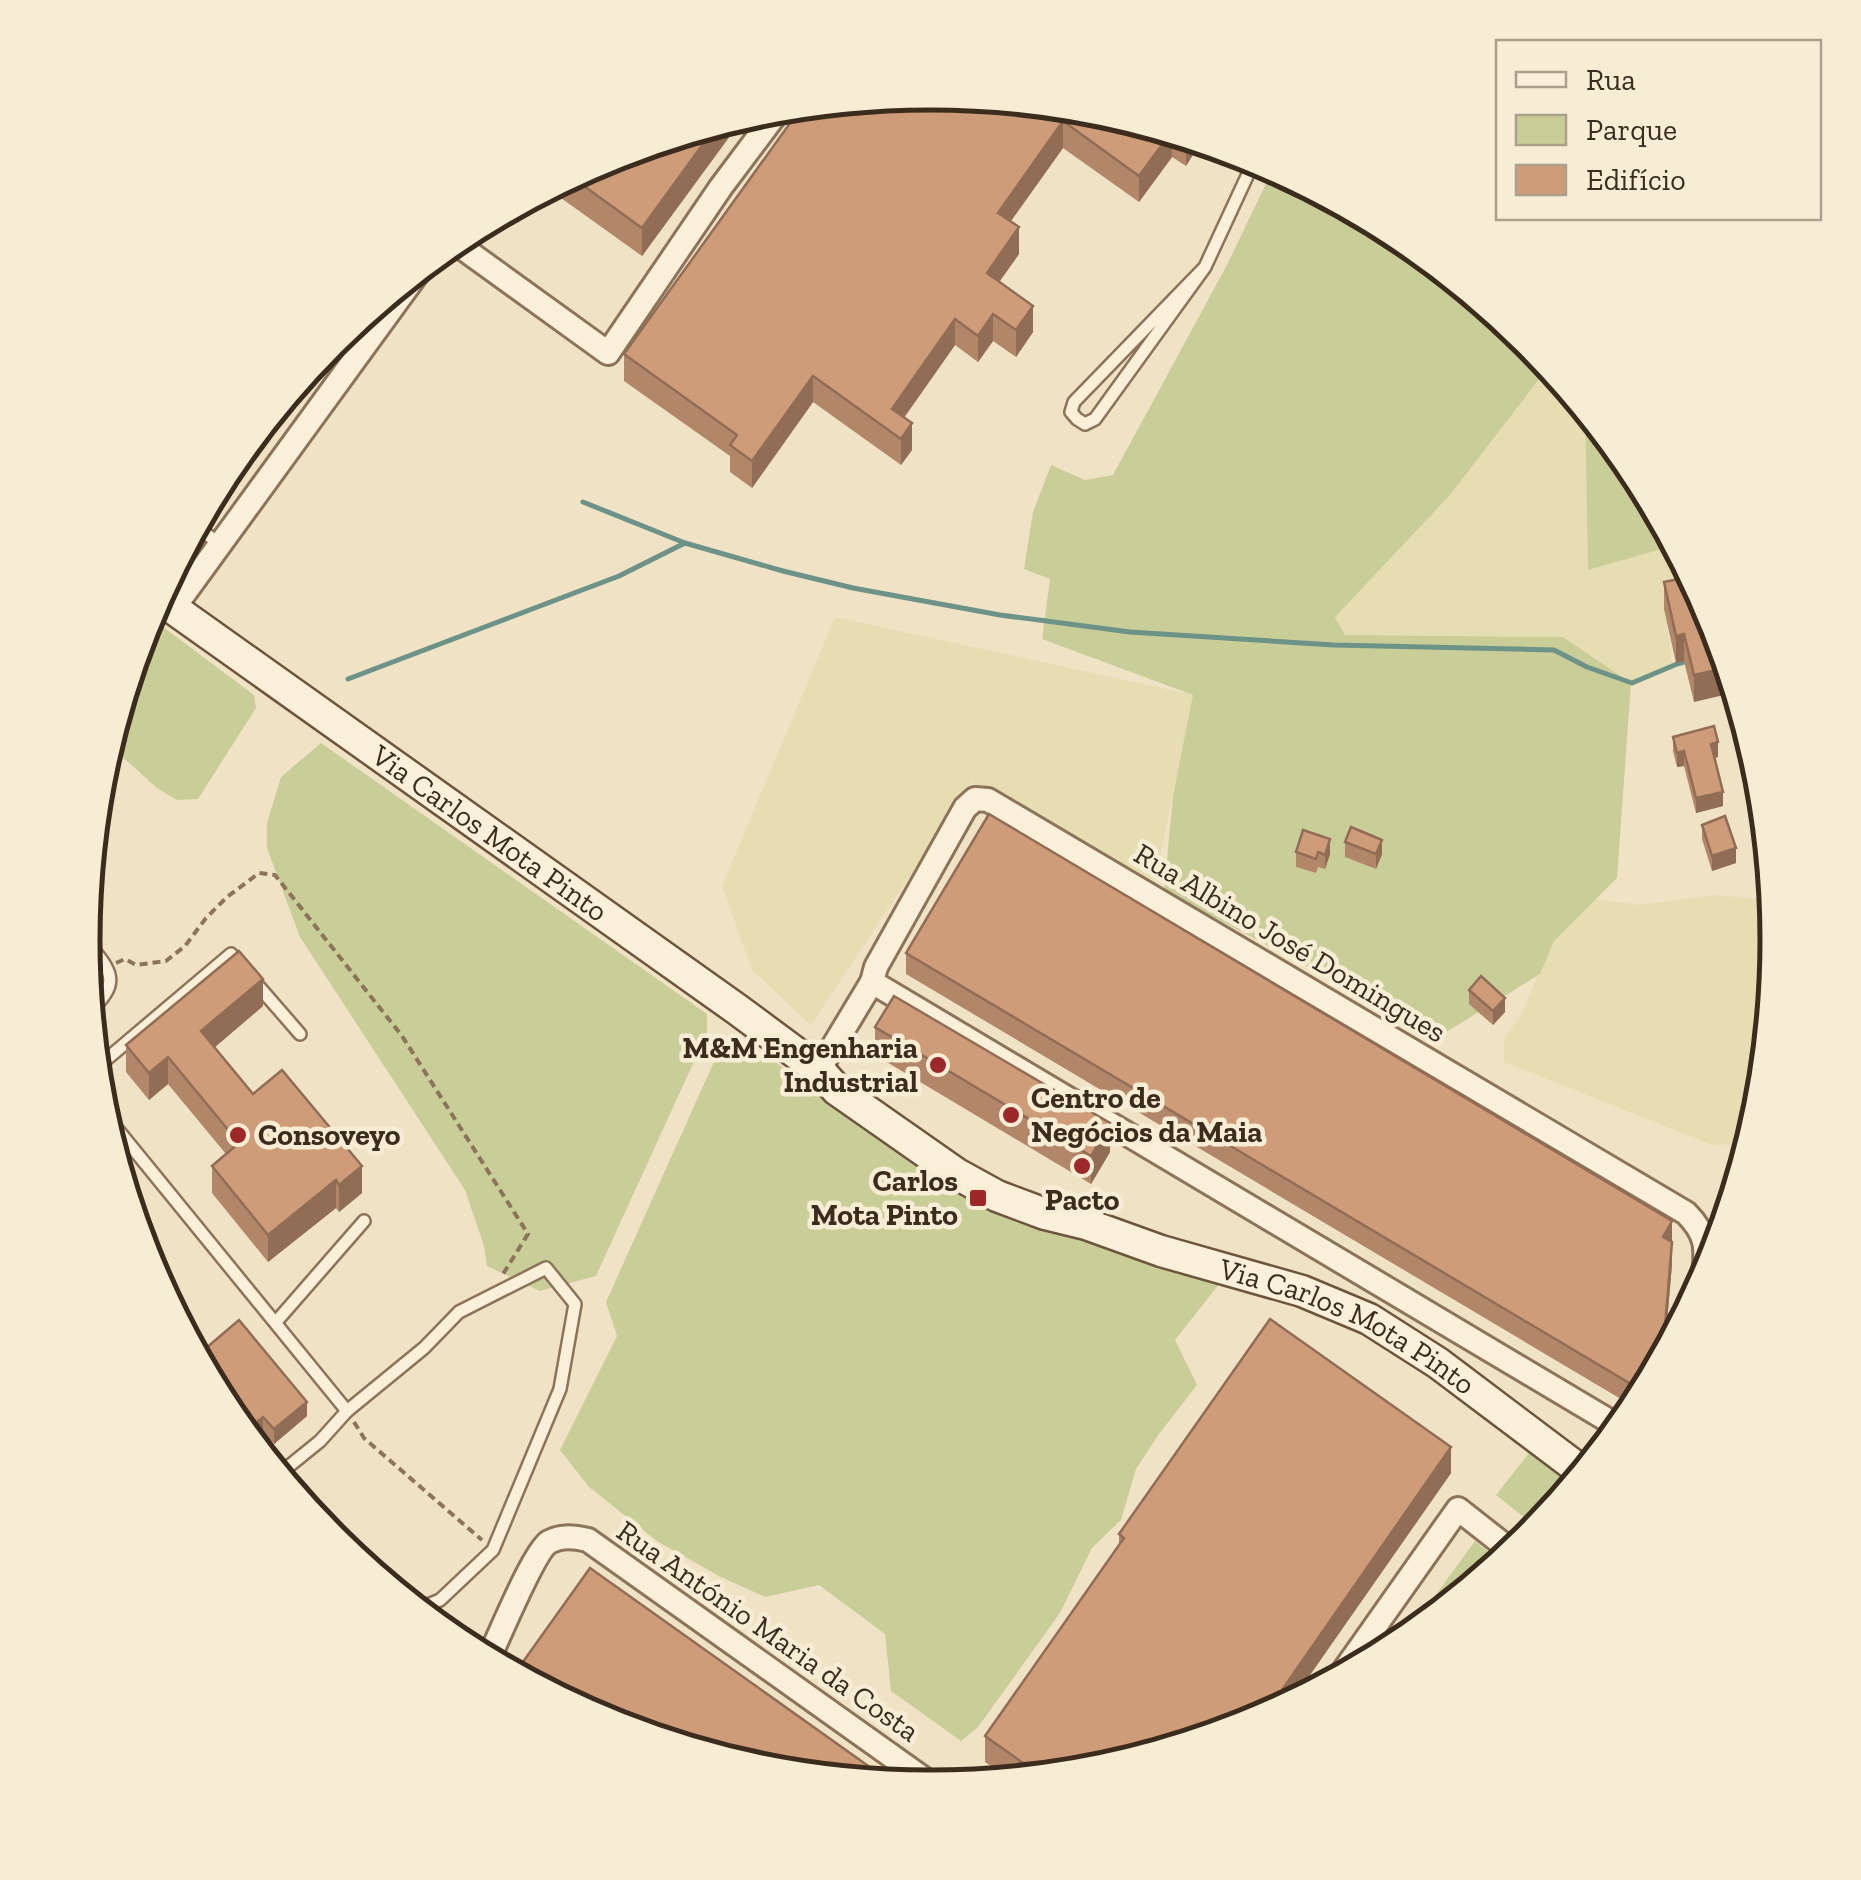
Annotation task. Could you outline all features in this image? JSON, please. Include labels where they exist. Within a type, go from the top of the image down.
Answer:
[{"type":"main road","name":"Via Carlos Mota Pinto","points":[[170,607],[819,1070],[845,1074],[947,1144],[1086,1224],[1302,1290],[1370,1319],[1438,1363],[1573,1466]]},
{"type":"street","points":[[467,251],[608,353],[766,125]]},
{"type":"street","points":[[179,588],[220,544],[391,309]]},
{"type":"street","name":"Rua Albino José Domingues","points":[[819,1070],[872,982],[876,967],[965,808],[975,799],[988,800],[1686,1213],[1699,1226],[1705,1240]]},
{"type":"street","points":[[872,982],[1608,1420]]},
{"type":"street","points":[[1357,1652],[1458,1509],[1501,1542]]},
{"type":"street","name":"Rua António Maria da Costa","points":[[494,1646],[541,1548],[560,1537],[574,1537],[597,1545],[910,1770]]},
{"type":"lane","points":[[1205,266],[1074,402],[1071,412],[1077,420],[1085,424],[1095,419],[1205,266],[1248,173]]},
{"type":"lane","points":[[206,534],[220,544]]},
{"type":"lane","points":[[108,1057],[231,954],[300,1034]]},
{"type":"lane","points":[[101,960],[111,980],[109,992],[102,999]]},
{"type":"lane","points":[[124,1137],[347,1412]]},
{"type":"lane","points":[[276,1322],[364,1221]]},
{"type":"lane","points":[[288,1466],[424,1348],[459,1312],[546,1268],[576,1304],[560,1388],[493,1550],[431,1604]]},
{"type":"path","points":[[106,967],[126,959],[136,965],[166,961],[186,946],[227,897],[259,872],[275,875],[402,1036],[528,1234],[489,1295]]},
{"type":"path","points":[[347,1412],[364,1438],[493,1550]]},
{"type":"shaded area","points":[[1541,377],[1585,430],[1588,570],[1662,549],[1689,603],[1665,609],[1673,669],[1631,683],[1563,637],[1345,635],[1335,616],[1450,495]]},
{"type":"shaded area","points":[[835,617],[1194,695],[1153,890],[972,782],[811,1025],[752,970],[722,886]]},
{"type":"shaded area","points":[[1716,895],[1757,899],[1760,903],[1754,1048],[1736,1144],[1712,1145],[1504,1062],[1504,1038],[1521,1015],[1553,941],[1595,899],[1639,905]]},
{"type":"green space","points":[[1267,181],[1392,249],[1478,316],[1541,377],[1450,495],[1335,617],[1345,635],[1563,637],[1631,683],[1617,878],[1554,941],[1540,974],[1440,1036],[1164,891],[1173,796],[1193,695],[1042,639],[1050,579],[1024,569],[1033,512],[1051,465],[1085,480],[1113,475],[1228,263]]},
{"type":"green space","points":[[1585,430],[1621,479],[1662,549],[1588,570]]},
{"type":"green space","points":[[162,626],[254,695],[256,708],[198,799],[177,800],[157,788],[121,756]]},
{"type":"green space","points":[[321,743],[707,1014],[707,1033],[596,1276],[540,1291],[487,1266],[465,1190],[300,937],[267,848],[267,823],[281,777]]},
{"type":"green space","points":[[733,1033],[978,1202],[1220,1283],[1175,1340],[1197,1385],[1136,1469],[1121,1520],[1092,1548],[1060,1613],[978,1727],[961,1741],[891,1691],[885,1634],[819,1585],[765,1597],[719,1576],[657,1541],[589,1487],[560,1450],[617,1336],[606,1302],[722,1044]]},
{"type":"green space","points":[[1532,1449],[1565,1476],[1526,1519],[1496,1495]]},
{"type":"green space","points":[[1475,1541],[1490,1553],[1478,1564],[1429,1604]]},
{"type":"building","points":[[876,111],[985,111],[1039,117],[1093,125],[1163,143],[1139,176],[1063,121],[998,213],[1019,227],[987,273],[1033,306],[1016,330],[993,314],[978,336],[955,319],[892,409],[912,423],[901,439],[813,376],[752,461],[730,445],[737,435],[624,354],[791,122]]},
{"type":"building","points":[[705,141],[642,228],[584,186]]},
{"type":"building","points":[[1678,579],[1716,670],[1694,675],[1684,634],[1676,636],[1664,582]]},
{"type":"building","points":[[1714,726],[1718,742],[1711,744],[1723,792],[1696,798],[1684,751],[1677,753],[1673,737]]},
{"type":"building","points":[[989,814],[1672,1221],[1663,1237],[1672,1242],[1665,1326],[1631,1384],[906,953]]},
{"type":"building","points":[[1725,816],[1736,848],[1712,856],[1702,825]]},
{"type":"building","points":[[1351,827],[1382,840],[1376,854],[1345,842]]},
{"type":"building","points":[[1303,830],[1330,839],[1325,855],[1318,852],[1316,859],[1296,852]]},
{"type":"building","points":[[239,951],[263,979],[201,1031],[253,1094],[282,1070],[362,1166],[339,1185],[336,1180],[268,1235],[212,1166],[239,1143],[168,1057],[149,1073],[126,1045]]},
{"type":"building","points":[[1481,976],[1505,998],[1493,1011],[1469,990]]},
{"type":"building","points":[[894,996],[1110,1123],[1091,1156],[875,1027]]},
{"type":"building","points":[[1270,1319],[1451,1447],[1280,1693],[1145,1742],[1093,1755],[1025,1765],[985,1736],[1124,1538],[1119,1534]]},
{"type":"building","points":[[239,1320],[307,1402],[274,1429],[263,1417],[256,1423],[207,1347]]},
{"type":"building","points":[[590,1568],[872,1769],[768,1755],[716,1742],[613,1707],[522,1663]]},
{"type":"waterway","points":[[583,502],[685,543]]},
{"type":"waterway","points":[[348,679],[619,576],[685,543],[853,588],[1000,615],[1130,632],[1334,645],[1554,650],[1632,683],[1691,660]]},
{"type":"place","name":"M&M Engenharia Industrial","points":[[938,1065]]},
{"type":"place","name":"Centro de Negócios da Maia","points":[[1011,1115]]},
{"type":"place","name":"Consoveyo","points":[[238,1135]]},
{"type":"place","name":"Pacto","points":[[1082,1166]]},
{"type":"place","name":"Carlos Mota Pinto","points":[[978,1198]]}]
